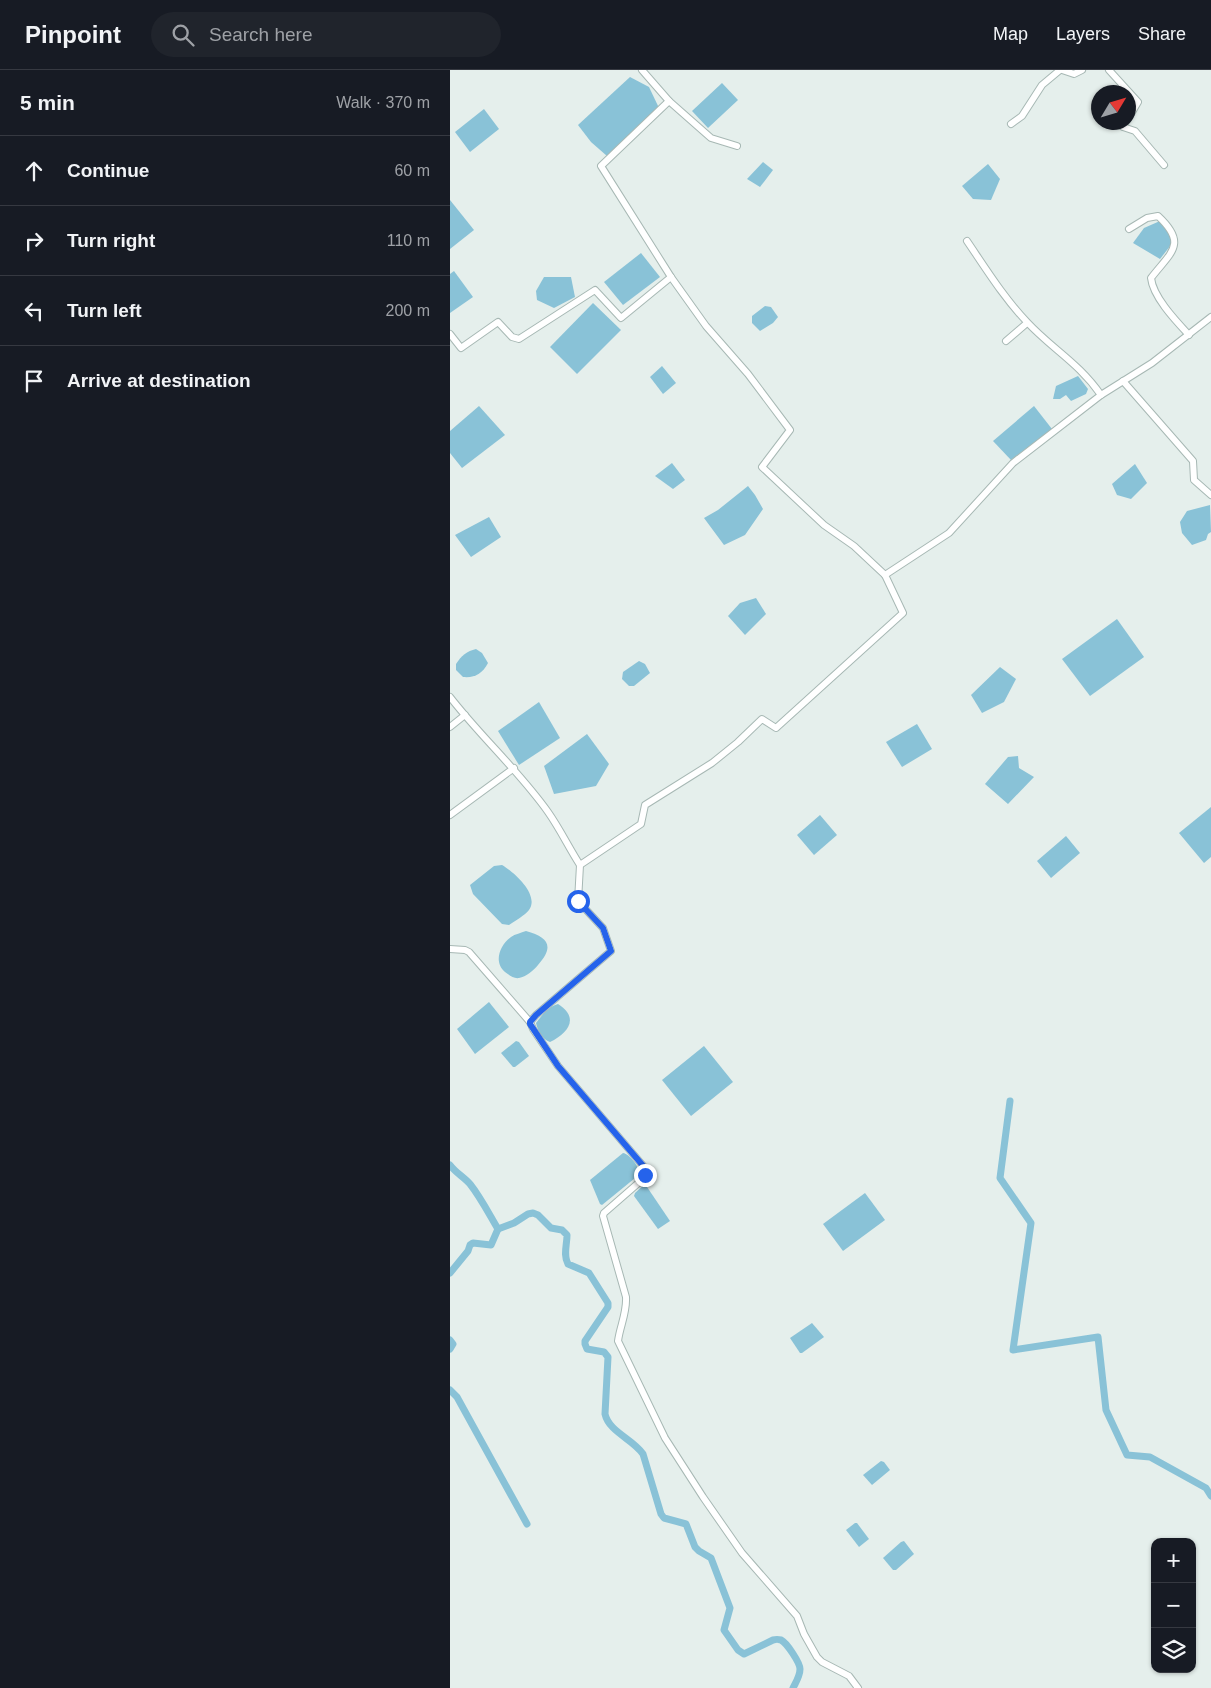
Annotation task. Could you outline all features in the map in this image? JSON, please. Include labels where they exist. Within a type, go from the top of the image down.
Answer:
[{"type":"street","points":[[642,70],[669,101],[711,138],[738,146]]},
{"type":"street","points":[[1011,124],[1022,116],[1042,85],[1061,70],[1074,74],[1082,70]]},
{"type":"street","points":[[1109,70],[1123,85]]},
{"type":"street","points":[[580,865],[641,824],[645,805],[712,763],[762,719],[776,728],[904,613],[884,575],[854,546],[824,525],[762,466],[790,430],[748,374],[706,326],[671,276],[601,166],[669,101]]},
{"type":"street","points":[[1132,130],[1135,131],[1164,165]]},
{"type":"street","points":[[1129,229],[1147,218],[1158,216],[1176,239],[1174,247],[1151,278],[1152,286],[1165,306],[1189,335]]},
{"type":"street","points":[[967,241],[996,284],[1027,323],[1079,367],[1101,395]]},
{"type":"street","points":[[450,334],[461,348],[498,322],[512,338],[519,339],[595,290],[620,318],[671,276]]},
{"type":"street","points":[[884,575],[949,534],[1013,464],[1101,395],[1152,363],[1211,317]]},
{"type":"street","points":[[1006,341],[1027,323]]},
{"type":"street","points":[[1123,381],[1193,461],[1194,480],[1211,495]]},
{"type":"street","points":[[450,697],[464,716],[514,768],[549,813],[580,865],[578,901],[603,928],[611,951],[530,1022]]},
{"type":"street","points":[[450,727],[464,716]]},
{"type":"street","points":[[450,815],[514,768]]},
{"type":"street","points":[[450,949],[469,952],[530,1022],[558,1066],[645,1168],[646,1172],[643,1179],[604,1213],[603,1216],[626,1297],[627,1306],[618,1341],[665,1438],[703,1497],[742,1552],[797,1616],[804,1634],[817,1657],[822,1662],[849,1676],[858,1688]]},
{"type":"water","points":[[630,77],[649,87],[659,108],[607,156],[591,142],[578,125]]},
{"type":"water","points":[[722,83],[738,100],[708,128],[692,111]]},
{"type":"water","points":[[484,109],[499,129],[470,152],[455,132]]},
{"type":"water","points":[[763,162],[773,170],[760,187],[747,179]]},
{"type":"water","points":[[988,164],[1000,179],[991,200],[973,199],[962,186]]},
{"type":"water","points":[[450,200],[474,230],[450,249]]},
{"type":"water","points":[[1160,221],[1174,241],[1160,259],[1133,243],[1144,228]]},
{"type":"water","points":[[641,253],[660,277],[623,305],[604,282]]},
{"type":"water","points":[[454,271],[473,297],[450,313],[450,274]]},
{"type":"water","points":[[544,277],[571,277],[575,297],[554,308],[537,300],[536,291]]},
{"type":"water","points":[[593,303],[621,330],[577,374],[550,347]]},
{"type":"water","points":[[765,306],[771,307],[778,317],[773,323],[760,331],[752,323],[752,316]]},
{"type":"water","points":[[662,366],[676,383],[663,394],[650,377]]},
{"type":"water","points":[[1078,376],[1088,389],[1086,394],[1071,401],[1066,395],[1060,399],[1053,399],[1056,386]]},
{"type":"water","points":[[479,406],[505,435],[462,468],[450,453],[450,431]]},
{"type":"water","points":[[1034,406],[1052,429],[1011,460],[993,441]]},
{"type":"water","points":[[672,463],[685,480],[673,489],[655,476]]},
{"type":"water","points":[[1135,464],[1147,483],[1131,499],[1117,495],[1112,484]]},
{"type":"water","points":[[748,486],[763,509],[745,535],[724,545],[704,518],[718,510]]},
{"type":"water","points":[[1210,505],[1211,532],[1206,540],[1192,545],[1182,533],[1180,522],[1187,511]]},
{"type":"water","points":[[489,517],[501,537],[471,557],[455,535]]},
{"type":"water","points":[[756,598],[766,614],[745,635],[728,616],[740,603]]},
{"type":"water","points":[[1117,619],[1144,657],[1090,696],[1062,659]]},
{"type":"water","points":[[476,649],[482,653],[488,663],[478,674],[471,677],[463,677],[456,670],[456,664],[464,654]]},
{"type":"water","points":[[639,661],[645,664],[650,673],[634,686],[629,686],[622,679],[623,672]]},
{"type":"water","points":[[1000,667],[1016,679],[1004,702],[982,713],[971,695]]},
{"type":"water","points":[[539,702],[560,738],[519,765],[498,731]]},
{"type":"water","points":[[917,724],[932,749],[902,767],[886,742]]},
{"type":"water","points":[[587,734],[609,764],[596,786],[554,794],[544,766]]},
{"type":"water","points":[[1018,756],[1019,768],[1034,777],[1008,804],[985,784],[1008,757]]},
{"type":"water","points":[[1211,807],[1211,857],[1204,863],[1179,833]]},
{"type":"water","points":[[820,815],[837,835],[814,855],[797,835]]},
{"type":"water","points":[[1066,836],[1080,853],[1051,878],[1037,861]]},
{"type":"water","points":[[502,865],[519,878],[531,898],[529,910],[509,925],[502,924],[473,894],[470,885],[494,866]]},
{"type":"water","points":[[526,931],[544,939],[547,943],[546,953],[532,971],[527,975],[515,978],[501,968],[499,954],[507,940],[516,934]]},
{"type":"water","points":[[489,1002],[509,1027],[475,1054],[457,1029]]},
{"type":"water","points":[[558,1004],[569,1015],[569,1025],[562,1034],[550,1042],[541,1035],[536,1023],[548,1009]]},
{"type":"water","points":[[516,1041],[519,1042],[529,1056],[513,1067],[501,1053]]},
{"type":"water","points":[[704,1046],[733,1082],[691,1116],[662,1080]]},
{"type":"water","points":[[623,1153],[634,1161],[640,1174],[602,1205],[590,1180]]},
{"type":"water","points":[[645,1184],[670,1221],[658,1229],[634,1196]]},
{"type":"water","points":[[865,1193],[885,1220],[843,1251],[823,1224]]},
{"type":"water","points":[[812,1323],[824,1337],[800,1353],[790,1338]]},
{"type":"water","points":[[881,1461],[890,1470],[872,1485],[863,1475]]},
{"type":"water","points":[[857,1523],[869,1539],[859,1547],[846,1530]]},
{"type":"water","points":[[904,1541],[914,1554],[896,1570],[893,1570],[883,1558]]},
{"type":"waterway","points":[[1010,1101],[1000,1178],[1031,1223],[1013,1350],[1098,1337],[1106,1410],[1127,1455],[1150,1457],[1206,1488],[1211,1496]]},
{"type":"waterway","points":[[450,1165],[470,1184],[498,1229],[533,1213],[538,1215],[551,1228],[562,1230],[567,1235],[565,1254],[568,1264],[589,1273],[608,1303],[608,1307],[585,1341],[587,1349],[604,1352],[608,1357],[605,1414],[607,1420],[616,1431],[643,1454],[661,1514],[664,1518],[686,1524],[695,1547],[711,1558],[730,1608],[724,1630],[738,1650],[744,1654],[776,1639],[784,1642],[793,1653],[800,1669],[798,1679],[793,1688]]},
{"type":"waterway","points":[[450,1273],[468,1251],[470,1245],[473,1243],[491,1245],[498,1229]]},
{"type":"waterway","points":[[450,1340],[453,1344],[450,1349]]},
{"type":"waterway","points":[[450,1390],[457,1397],[527,1524]]},
{"type":"route","points":[[578,901],[603,928],[611,951],[536,1015],[530,1024],[558,1066],[645,1168],[645,1175]]}]
